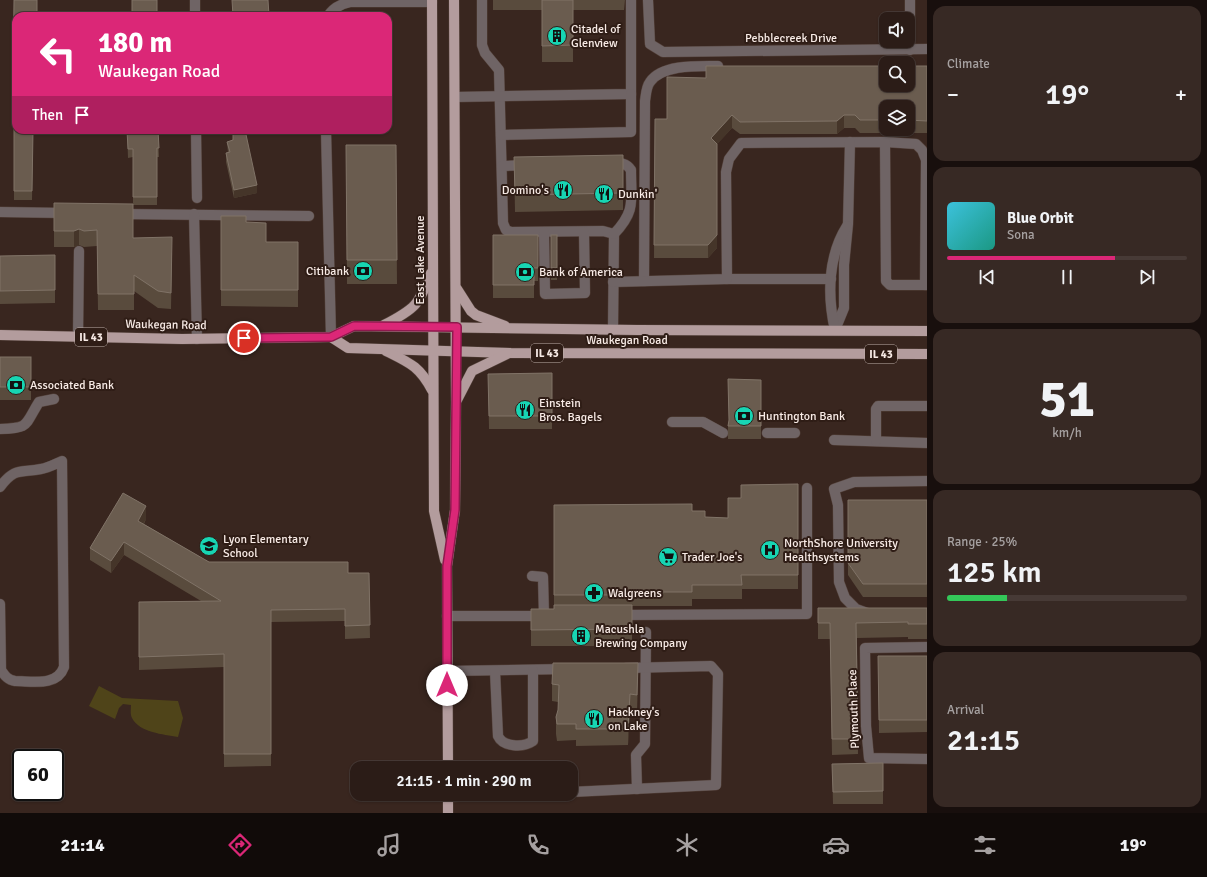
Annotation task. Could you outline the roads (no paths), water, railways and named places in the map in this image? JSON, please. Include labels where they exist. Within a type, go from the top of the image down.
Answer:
[{"type":"main road","name":"East Lake Avenue","points":[[448,761],[447,566],[455,510],[457,351],[454,0]]},
{"type":"main road","name":"East Lake Avenue","points":[[432,1],[434,511],[447,566]]},
{"type":"main road","points":[[382,326],[413,309],[421,296],[433,267]]},
{"type":"main road","points":[[457,288],[471,311],[476,315],[513,328]]},
{"type":"main road","name":"Waukegan Road","points":[[0,335],[197,339],[331,337],[354,326],[613,330],[927,330]]},
{"type":"main road","name":"Waukegan Road","points":[[331,337],[348,348],[433,351],[511,353],[927,354]]},
{"type":"main road","points":[[382,349],[416,367],[433,391]]},
{"type":"main road","points":[[456,402],[472,371],[511,353]]},
{"type":"main road","points":[[448,801],[448,813]]},
{"type":"street","points":[[195,0],[195,12]]},
{"type":"street","points":[[482,0],[482,45],[485,53],[499,70],[503,223],[506,230],[511,232],[603,231],[614,234]]},
{"type":"street","points":[[501,135],[631,132],[631,0]]},
{"type":"street","name":"Pebblecreek Drive","points":[[648,0],[648,35],[650,44],[655,49],[663,52],[927,49]]},
{"type":"street","points":[[910,0],[910,50]]},
{"type":"street","points":[[330,12],[342,4],[350,2],[432,1]]},
{"type":"street","points":[[644,281],[645,101],[650,82],[668,70],[690,67],[727,66]]},
{"type":"street","points":[[455,97],[631,94]]},
{"type":"street","points":[[196,134],[197,198]]},
{"type":"street","points":[[326,134],[331,337]]},
{"type":"street","points":[[835,330],[844,308],[844,265],[848,224],[850,142]]},
{"type":"street","points":[[727,279],[726,172],[729,159],[741,143],[886,142],[916,144],[922,150],[926,160],[926,286],[890,285],[886,281],[886,142]]},
{"type":"street","points":[[597,164],[621,163],[628,165],[631,170],[630,214],[614,234],[613,330]]},
{"type":"street","points":[[502,166],[542,165]]},
{"type":"street","points":[[0,212],[78,213]]},
{"type":"street","points":[[110,213],[309,216]]},
{"type":"street","points":[[194,214],[197,339]]},
{"type":"street","points":[[835,330],[830,309],[832,267],[839,239],[848,224]]},
{"type":"street","points":[[544,232],[545,294],[585,293],[584,232]]},
{"type":"street","points":[[78,336],[79,251]]},
{"type":"street","points":[[613,282],[727,279],[831,279]]},
{"type":"street","points":[[0,429],[20,428],[26,425],[39,402],[54,399]]},
{"type":"street","points":[[876,441],[876,408],[878,406],[927,406]]},
{"type":"street","points":[[672,422],[703,422],[723,433]]},
{"type":"street","points":[[767,433],[794,433]]},
{"type":"street","points":[[834,440],[927,443]]},
{"type":"street","points":[[0,487],[7,478],[16,472],[42,469],[62,461],[64,667],[58,677],[51,681],[15,681],[10,680],[4,674],[1,670],[0,604]]},
{"type":"street","points":[[872,614],[856,609],[844,598],[839,582],[838,505],[834,489],[854,482],[927,482]]},
{"type":"street","points":[[606,615],[807,614],[807,488]]},
{"type":"street","points":[[447,616],[548,616],[544,577],[532,576]]},
{"type":"street","points":[[637,789],[636,756],[645,744],[646,632]]},
{"type":"street","name":"Plymouth Place","points":[[927,647],[865,648],[866,726],[869,758],[927,759]]},
{"type":"street","points":[[578,792],[716,785],[718,674],[711,666],[615,668]]},
{"type":"street","points":[[447,671],[578,669]]},
{"type":"street","points":[[495,670],[498,736],[500,741],[505,744],[529,744],[533,740],[533,670]]},
{"type":"place","name":"Citadel of Glenview","points":[[557,36]]},
{"type":"place","name":"Domino's","points":[[563,190]]},
{"type":"place","name":"Dunkin'","points":[[604,194]]},
{"type":"place","name":"Citibank","points":[[363,271]]},
{"type":"place","name":"Bank of America","points":[[525,272]]},
{"type":"place","name":"Associated Bank","points":[[16,385]]},
{"type":"place","name":"Einstein Bros. Bagels","points":[[525,410]]},
{"type":"place","name":"Huntington Bank","points":[[744,416]]},
{"type":"place","name":"Lyon Elementary School","points":[[209,546]]},
{"type":"place","name":"NorthShore University Healthsystems","points":[[770,550]]},
{"type":"place","name":"Trader Joe's","points":[[668,557]]},
{"type":"place","name":"Walgreens","points":[[594,593]]},
{"type":"place","name":"Macushla Brewing Company","points":[[581,636]]},
{"type":"place","name":"Hackney's on Lake","points":[[594,719]]}]
